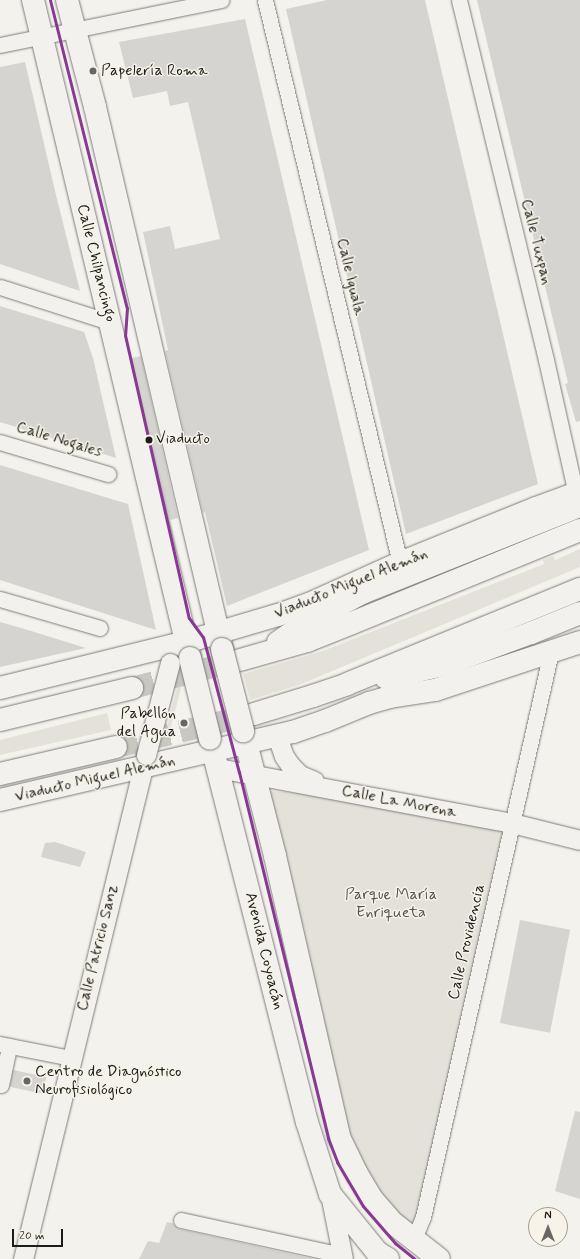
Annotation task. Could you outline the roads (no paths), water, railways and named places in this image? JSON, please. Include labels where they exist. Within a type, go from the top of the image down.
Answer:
[{"type":"main road","name":"Calle Chilpancingo","points":[[33,0],[110,322],[182,655]]},
{"type":"main road","name":"Calle Chilpancingo","points":[[67,0],[76,30],[234,650]]},
{"type":"main road","name":"Viaducto Miguel Alemán","points":[[234,650],[309,604],[400,563],[536,508],[579,498]]},
{"type":"main road","points":[[248,730],[234,650],[306,623],[362,594],[579,498]]},
{"type":"main road","name":"Viaducto Miguel Alemán","points":[[0,688],[182,655],[234,650],[307,640],[580,530]]},
{"type":"main road","name":"Viaducto Miguel Alemán","points":[[0,800],[144,762],[214,753],[248,730],[313,696],[347,684],[580,589]]},
{"type":"main road","points":[[347,684],[412,673],[447,664],[580,613]]},
{"type":"main road","points":[[530,633],[580,625]]},
{"type":"main road","name":"Viaducto Miguel Alemán","points":[[248,730],[277,736],[326,721],[369,703],[390,697],[435,690],[580,642]]},
{"type":"main road","name":"Avenida Coyoacán","points":[[182,655],[214,753],[307,1122],[330,1194]]},
{"type":"main road","points":[[0,720],[132,688]]},
{"type":"main road","name":"Avenida Coyoacán","points":[[248,730],[255,775],[340,1139],[357,1174],[372,1199],[394,1223],[440,1259]]},
{"type":"main road","name":"Viaducto Miguel Alemán","points":[[0,774],[116,747]]},
{"type":"main road","points":[[330,1194],[377,1252],[388,1259]]},
{"type":"street","points":[[0,45],[221,0]]},
{"type":"street","name":"Calle Iguala","points":[[266,0],[400,563]]},
{"type":"street","name":"Calle Tuxpan","points":[[459,0],[579,498]]},
{"type":"street","points":[[0,287],[110,322]]},
{"type":"street","name":"Calle Nogales","points":[[0,442],[108,474]]},
{"type":"street","points":[[0,599],[100,628]]},
{"type":"street","name":"Calle Providencia","points":[[414,1239],[424,1217],[551,652]]},
{"type":"street","name":"Calle Patricio Sanz","points":[[23,1259],[144,762],[182,655]]},
{"type":"street","points":[[277,736],[284,756],[295,771],[306,778],[336,790]]},
{"type":"street","name":"Calle La Morena","points":[[214,753],[255,775],[512,823],[580,840]]},
{"type":"street","points":[[1,1085],[5,1045],[71,1058]]},
{"type":"street","name":"Avenida Coyoacán","points":[[330,1194],[342,1257]]},
{"type":"street","points":[[181,1220],[342,1257]]},
{"type":"tunnel","points":[[132,688],[240,660]]},
{"type":"tunnel","points":[[116,747],[254,714]]},
{"type":"place","name":"Papelería Roma","points":[[93,71]]},
{"type":"place","name":"Viaducto","points":[[149,440]]},
{"type":"place","name":"Pabellón del Agua","points":[[184,723]]},
{"type":"place","name":"Centro de Diagnóstico Neurofisiológico","points":[[27,1081]]},
{"type":"park label","name":"Parque María Enriqueta","points":[[391,904]]}]
